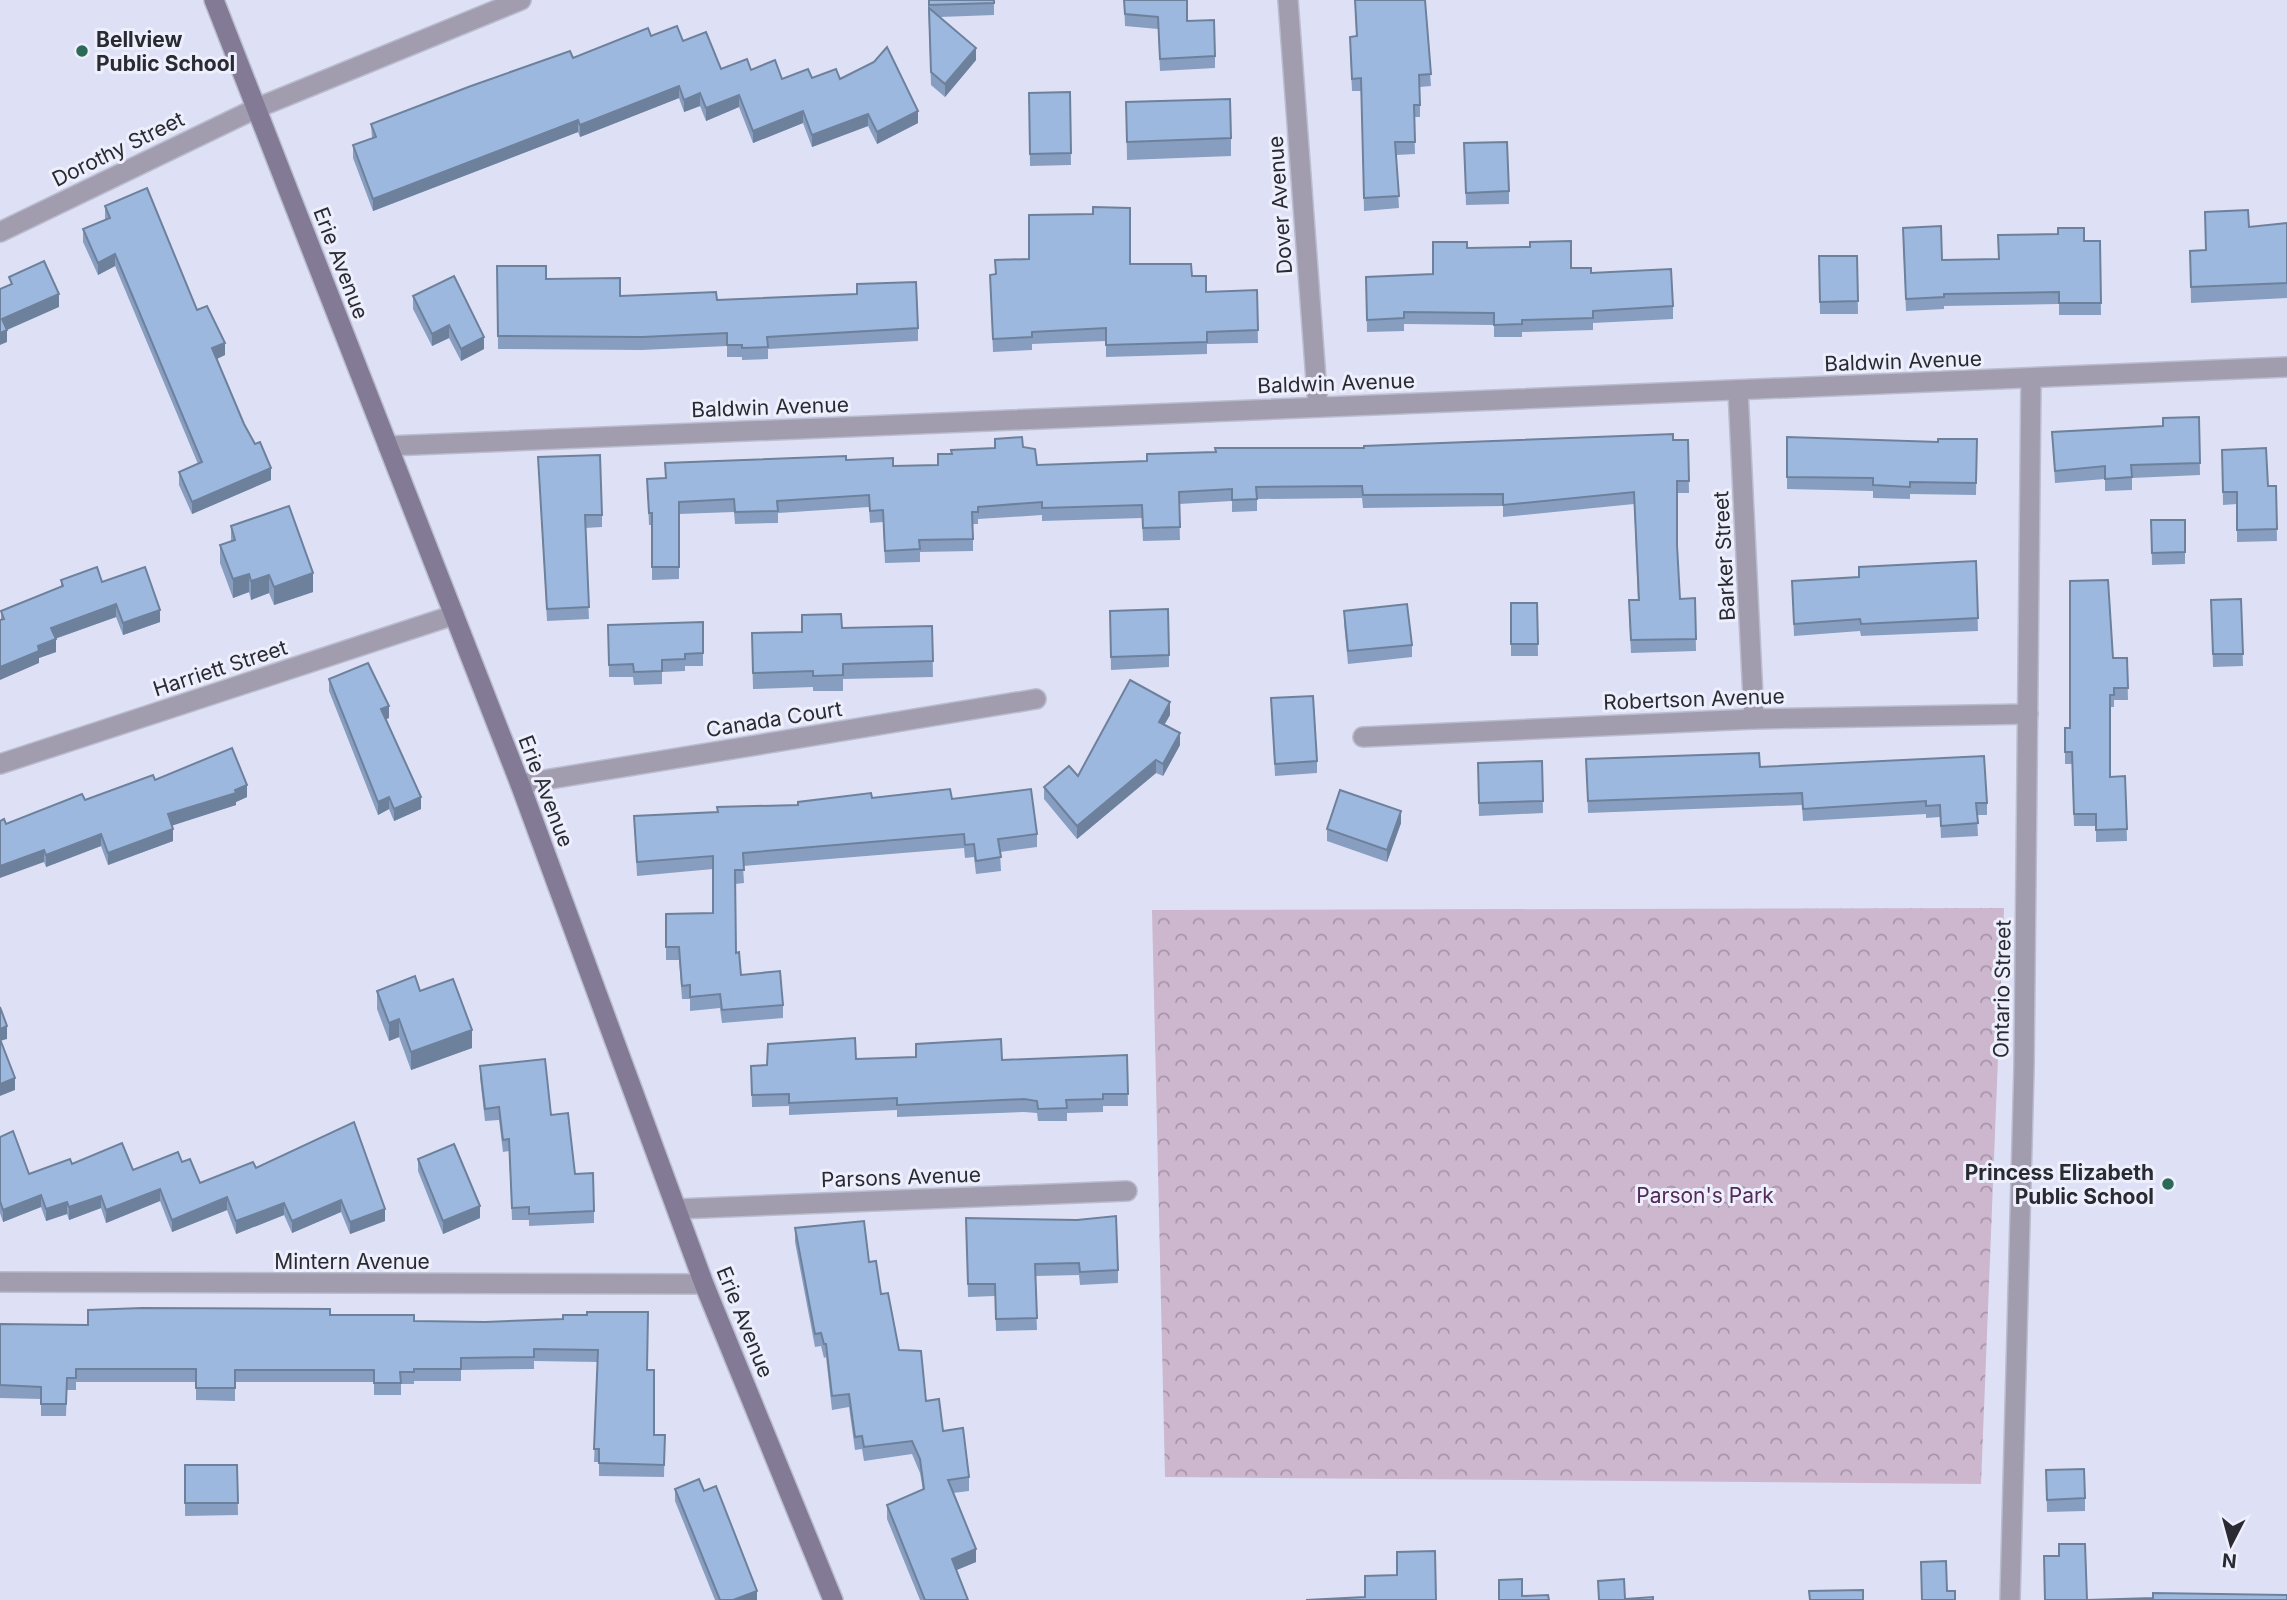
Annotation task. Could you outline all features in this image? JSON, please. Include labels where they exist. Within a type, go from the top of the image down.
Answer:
[{"type":"main road","name":"Erie Avenue","points":[[214,0],[520,784],[704,1284],[833,1600]]},
{"type":"street","name":"Dorothy Street","points":[[0,232],[257,108],[522,0]]},
{"type":"street","name":"Dover Avenue","points":[[1288,0],[1318,407]]},
{"type":"street","name":"Baldwin Avenue","points":[[388,446],[2287,367]]},
{"type":"street","name":"Ontario Street","points":[[2010,1600],[2024,1067],[2031,379]]},
{"type":"street","name":"Barker Street","points":[[1738,390],[1754,719]]},
{"type":"street","name":"Harriett Street","points":[[0,764],[454,615]]},
{"type":"street","name":"Canada Court","points":[[520,784],[1035,699]]},
{"type":"street","name":"Robertson Avenue","points":[[1363,737],[1754,719],[2028,714]]},
{"type":"street","name":"Parsons Avenue","points":[[677,1209],[1127,1191]]},
{"type":"street","name":"Mintern Avenue","points":[[0,1282],[704,1284]]},
{"type":"green space","name":"Parson's Park","points":[[2004,908],[1981,1484],[1165,1477],[1152,910]]},
{"type":"building","points":[[929,0],[994,0],[994,3],[929,5]]},
{"type":"building","points":[[1124,0],[1187,0],[1187,21],[1214,20],[1215,56],[1160,59],[1158,17],[1125,14]]},
{"type":"building","points":[[1355,0],[1425,0],[1431,74],[1419,75],[1420,105],[1414,105],[1415,142],[1395,142],[1399,196],[1364,198],[1361,78],[1352,79],[1350,37],[1357,36]]},
{"type":"building","points":[[929,8],[976,48],[945,84],[931,72]]},
{"type":"building","points":[[677,26],[683,41],[706,32],[721,69],[747,59],[751,70],[775,60],[782,79],[808,69],[812,78],[836,69],[840,79],[874,62],[887,47],[918,111],[877,132],[868,114],[812,135],[803,111],[753,131],[739,95],[706,108],[700,93],[684,100],[679,86],[580,125],[578,120],[373,199],[353,145],[376,137],[371,124],[570,51],[573,58],[648,28],[651,36]]},
{"type":"building","points":[[1070,92],[1071,153],[1030,154],[1029,93]]},
{"type":"building","points":[[1230,99],[1231,138],[1127,142],[1126,102]]},
{"type":"building","points":[[1507,142],[1509,191],[1466,193],[1464,143]]},
{"type":"building","points":[[147,188],[197,310],[207,306],[225,343],[212,348],[244,424],[255,444],[260,442],[271,468],[192,502],[179,472],[202,462],[115,254],[98,263],[83,229],[110,218],[105,206]]},
{"type":"building","points":[[1093,207],[1130,208],[1130,264],[1191,264],[1192,276],[1206,276],[1206,292],[1257,290],[1258,330],[1207,332],[1207,342],[1106,345],[1106,328],[1032,332],[1032,337],[993,339],[990,275],[996,274],[995,260],[1029,259],[1029,215],[1093,214]]},
{"type":"building","points":[[2248,210],[2249,227],[2287,223],[2287,283],[2191,287],[2190,251],[2206,250],[2205,212]]},
{"type":"building","points":[[1941,226],[1942,260],[1999,259],[1998,235],[2058,234],[2058,228],[2084,228],[2084,241],[2100,241],[2101,303],[2059,303],[2059,292],[1944,294],[1944,297],[1906,299],[1903,228]]},
{"type":"building","points":[[1571,241],[1571,268],[1591,268],[1591,273],[1671,269],[1673,306],[1593,311],[1593,318],[1522,320],[1522,324],[1494,325],[1494,313],[1404,312],[1404,318],[1367,320],[1366,277],[1433,274],[1433,242],[1467,242],[1467,248],[1530,247],[1530,242]]},
{"type":"building","points":[[1819,256],[1857,256],[1858,301],[1820,302]]},
{"type":"building","points":[[44,261],[59,294],[2,319],[7,330],[0,333],[0,289],[12,284],[9,277]]},
{"type":"building","points":[[497,266],[546,266],[546,279],[620,278],[620,296],[716,292],[717,300],[857,294],[857,284],[916,282],[918,328],[767,337],[768,347],[742,348],[742,345],[727,345],[727,333],[642,337],[498,336]]},
{"type":"building","points":[[454,276],[484,337],[461,349],[449,325],[432,334],[413,296]]},
{"type":"building","points":[[2199,417],[2200,463],[2131,465],[2132,477],[2105,479],[2105,466],[2055,471],[2052,432],[2163,426],[2163,418]]},
{"type":"building","points":[[1673,434],[1673,440],[1688,440],[1689,481],[1677,481],[1677,545],[1680,599],[1695,598],[1696,639],[1631,640],[1629,600],[1639,600],[1634,492],[1503,505],[1503,494],[1363,495],[1362,486],[1256,487],[1257,499],[1232,500],[1232,489],[1179,492],[1180,527],[1143,528],[1142,505],[1042,508],[1042,502],[978,507],[978,512],[972,512],[973,539],[919,540],[920,549],[885,551],[883,510],[870,511],[869,495],[777,501],[778,511],[735,512],[734,499],[679,502],[679,567],[652,567],[652,513],[649,513],[647,479],[666,478],[665,463],[846,456],[846,460],[893,458],[893,466],[938,465],[938,454],[952,454],[951,450],[995,448],[995,439],[1022,437],[1023,447],[1035,449],[1037,465],[1147,461],[1147,454],[1216,452],[1215,448],[1364,448]]},
{"type":"building","points":[[1787,437],[1938,442],[1938,439],[1977,439],[1976,483],[1910,482],[1910,487],[1873,485],[1873,478],[1787,477]]},
{"type":"building","points":[[2266,448],[2268,486],[2276,486],[2277,529],[2237,530],[2237,492],[2223,492],[2222,450]]},
{"type":"building","points":[[600,455],[602,515],[585,515],[589,607],[547,609],[538,457]]},
{"type":"building","points":[[289,506],[313,573],[274,587],[269,575],[251,581],[249,574],[233,579],[220,545],[235,540],[231,526]]},
{"type":"building","points":[[2151,520],[2185,520],[2185,552],[2152,553]]},
{"type":"building","points":[[1976,561],[1978,618],[1861,624],[1860,619],[1794,624],[1792,581],[1859,577],[1859,567]]},
{"type":"building","points":[[97,567],[102,582],[145,567],[160,610],[123,623],[116,604],[51,628],[56,639],[38,646],[39,651],[0,667],[0,620],[4,619],[1,611],[63,586],[61,580]]},
{"type":"building","points":[[2108,580],[2113,658],[2127,658],[2128,688],[2114,688],[2114,695],[2110,695],[2110,777],[2125,776],[2127,829],[2096,830],[2096,814],[2074,814],[2072,752],[2065,752],[2065,728],[2070,728],[2070,581]]},
{"type":"building","points":[[2241,599],[2243,654],[2213,654],[2211,600]]},
{"type":"building","points":[[1511,603],[1537,603],[1538,644],[1511,644]]},
{"type":"building","points":[[1407,604],[1412,645],[1348,651],[1344,611]]},
{"type":"building","points":[[1168,609],[1169,655],[1111,657],[1110,611]]},
{"type":"building","points":[[841,614],[842,628],[932,626],[933,661],[843,664],[843,675],[813,676],[813,671],[753,673],[752,633],[802,632],[802,615]]},
{"type":"building","points":[[703,622],[703,653],[685,654],[685,659],[662,660],[662,671],[634,672],[633,664],[609,665],[608,625]]},
{"type":"building","points":[[368,663],[389,706],[381,709],[421,797],[394,809],[389,797],[378,802],[329,679]]},
{"type":"building","points":[[1130,680],[1170,702],[1159,722],[1180,733],[1163,764],[1156,760],[1077,826],[1044,787],[1069,766],[1078,776]]},
{"type":"building","points":[[1313,696],[1317,761],[1275,764],[1271,698]]},
{"type":"building","points":[[232,748],[247,785],[235,790],[236,793],[168,814],[173,829],[108,853],[101,834],[46,855],[44,850],[0,866],[0,821],[4,819],[6,824],[82,794],[85,800],[153,775],[155,780]]},
{"type":"building","points":[[1759,753],[1760,767],[1984,756],[1987,803],[1976,803],[1978,823],[1941,826],[1940,805],[1926,806],[1926,801],[1803,809],[1802,793],[1588,801],[1586,759]]},
{"type":"building","points":[[1542,761],[1543,801],[1479,803],[1478,763]]},
{"type":"building","points":[[950,789],[952,799],[1031,789],[1037,834],[998,839],[1001,857],[976,861],[974,844],[965,845],[964,834],[743,853],[744,870],[735,870],[736,953],[739,952],[741,975],[780,971],[783,1005],[722,1010],[720,994],[690,997],[690,985],[682,986],[679,947],[666,947],[666,914],[713,913],[713,856],[637,862],[634,816],[718,812],[717,807],[798,805],[798,802],[871,793],[872,798]]},
{"type":"building","points":[[1340,790],[1401,811],[1387,850],[1327,829]]},
{"type":"building","points":[[415,976],[420,991],[453,979],[472,1030],[411,1052],[399,1019],[389,1023],[377,991]]},
{"type":"building","points":[[0,1007],[7,1026],[0,1029]]},
{"type":"building","points":[[855,1038],[856,1059],[916,1057],[916,1044],[1001,1039],[1002,1060],[1127,1055],[1128,1094],[1103,1094],[1103,1099],[1066,1100],[1067,1108],[1038,1109],[1037,1101],[1024,1099],[897,1105],[897,1098],[789,1103],[789,1094],[752,1095],[751,1066],[767,1065],[768,1044]]},
{"type":"building","points":[[0,1039],[15,1078],[0,1084]]},
{"type":"building","points":[[545,1059],[551,1115],[568,1113],[575,1174],[593,1173],[594,1211],[529,1214],[529,1207],[512,1208],[509,1139],[503,1140],[499,1107],[485,1109],[480,1066]]},
{"type":"building","points":[[354,1122],[385,1209],[350,1222],[341,1200],[292,1221],[284,1203],[236,1221],[227,1197],[172,1220],[160,1189],[106,1210],[101,1196],[69,1207],[67,1202],[46,1209],[41,1195],[3,1210],[0,1201],[0,1137],[13,1131],[29,1174],[70,1159],[72,1164],[122,1143],[133,1170],[178,1152],[182,1162],[190,1159],[200,1183],[253,1162],[256,1168]]},
{"type":"building","points":[[454,1144],[480,1206],[443,1221],[418,1159]]},
{"type":"building","points":[[1116,1216],[1118,1270],[1080,1272],[1079,1263],[1035,1264],[1037,1318],[996,1319],[995,1284],[968,1284],[966,1218],[1077,1220]]},
{"type":"building","points":[[864,1221],[869,1262],[876,1261],[881,1294],[888,1293],[899,1350],[921,1351],[926,1401],[939,1399],[943,1431],[963,1428],[969,1477],[948,1480],[976,1549],[952,1559],[968,1600],[925,1600],[887,1505],[924,1489],[920,1459],[912,1441],[864,1447],[862,1436],[855,1437],[849,1394],[832,1396],[826,1344],[821,1333],[815,1334],[795,1228]]},
{"type":"building","points":[[330,1309],[330,1315],[414,1315],[414,1321],[485,1322],[563,1319],[563,1315],[587,1315],[587,1312],[648,1312],[647,1370],[654,1370],[654,1435],[665,1435],[664,1465],[599,1463],[599,1449],[594,1449],[598,1350],[534,1349],[534,1357],[461,1358],[461,1369],[414,1369],[414,1372],[400,1372],[401,1383],[374,1383],[374,1370],[235,1370],[235,1388],[196,1388],[196,1369],[76,1369],[76,1378],[67,1378],[66,1404],[41,1404],[41,1387],[0,1385],[0,1324],[88,1325],[88,1310]]},
{"type":"building","points":[[185,1465],[237,1465],[238,1503],[185,1503]]},
{"type":"building","points":[[2084,1469],[2085,1498],[2047,1500],[2046,1470]]},
{"type":"building","points":[[699,1479],[704,1491],[716,1486],[757,1591],[733,1600],[720,1600],[675,1489]]},
{"type":"building","points":[[2059,1544],[2085,1544],[2087,1600],[2045,1600],[2044,1556],[2059,1556]]},
{"type":"building","points":[[1435,1551],[1436,1600],[1306,1600],[1365,1597],[1365,1576],[1397,1575],[1397,1552]]},
{"type":"building","points":[[1946,1561],[1947,1591],[1955,1591],[1955,1600],[1922,1600],[1921,1562]]},
{"type":"building","points":[[1522,1579],[1522,1596],[1548,1595],[1549,1600],[1499,1600],[1499,1580]]},
{"type":"building","points":[[1624,1579],[1625,1599],[1653,1597],[1653,1600],[1599,1600],[1598,1581]]},
{"type":"building","points":[[1863,1590],[1863,1600],[1810,1600],[1809,1591]]},
{"type":"building","points":[[2153,1593],[2287,1595],[2287,1600],[2087,1600],[2153,1598]]},
{"type":"place","name":"Bellview Public School","points":[[82,51]]},
{"type":"place","name":"Princess Elizabeth Public School","points":[[2168,1184]]}]
